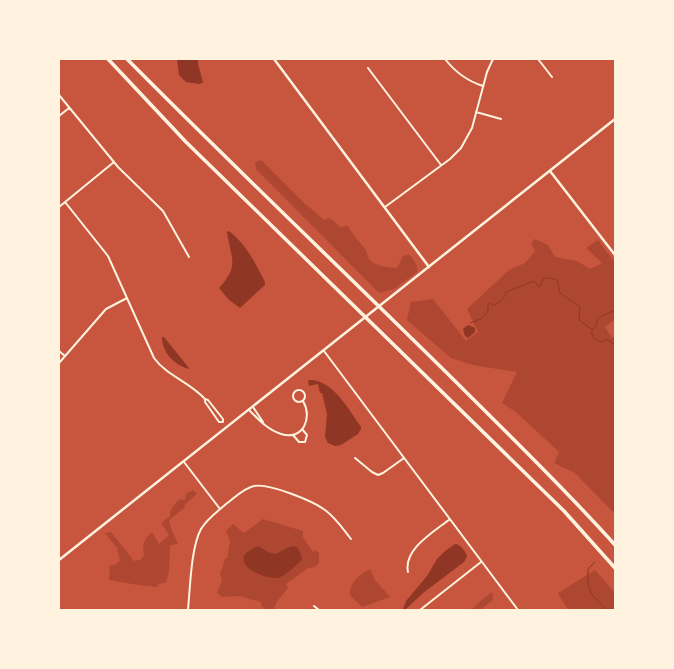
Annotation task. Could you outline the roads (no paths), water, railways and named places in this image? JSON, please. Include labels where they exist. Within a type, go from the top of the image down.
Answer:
[{"type":"highway","points":[[108,59],[186,142],[564,511],[615,568]]},
{"type":"highway","points":[[127,59],[220,152],[385,311],[561,487],[615,545]]},
{"type":"street","points":[[274,59],[429,267]]},
{"type":"street","points":[[445,59],[462,77],[475,84],[483,86]]},
{"type":"street","points":[[385,207],[456,154],[466,141],[472,128],[487,72],[493,59]]},
{"type":"street","points":[[538,59],[552,77]]},
{"type":"street","points":[[368,68],[441,165]]},
{"type":"street","points":[[59,95],[114,162],[163,211],[189,258]]},
{"type":"street","points":[[59,116],[70,108]]},
{"type":"street","points":[[476,112],[501,119]]},
{"type":"street","points":[[59,560],[615,119]]},
{"type":"street","points":[[59,207],[114,162]]},
{"type":"street","points":[[550,171],[615,255]]},
{"type":"street","points":[[65,202],[104,250],[157,362],[167,371],[196,389],[205,399],[205,402],[219,422],[222,422],[227,428]]},
{"type":"street","points":[[59,363],[106,309],[127,298]]},
{"type":"street","points":[[59,351],[65,356]]},
{"type":"street","points":[[324,351],[518,610]]},
{"type":"street","points":[[249,410],[270,429],[290,436],[302,429],[306,419],[307,411],[303,401],[305,396],[300,390],[296,391],[293,396],[294,400],[297,402],[303,401]]},
{"type":"street","points":[[252,407],[264,423]]},
{"type":"street","points":[[293,435],[299,442],[305,442],[307,435],[302,429]]},
{"type":"street","points":[[355,458],[372,472],[378,474],[384,473],[404,458]]},
{"type":"street","points":[[184,462],[220,509]]},
{"type":"street","points":[[188,610],[195,543],[200,530],[205,523],[220,509],[253,486],[263,485],[272,487],[324,509],[338,522],[351,539]]},
{"type":"street","points":[[408,572],[408,561],[418,545],[422,540],[450,519]]},
{"type":"street","points":[[420,610],[481,562]]},
{"type":"street","points":[[314,606],[318,610]]},
{"type":"waterway","points":[[470,323],[481,319],[488,311],[488,305],[490,303],[493,306],[499,302],[504,297],[506,292],[534,281],[539,287],[544,278],[550,278],[557,280],[560,293],[580,307],[579,320],[593,330]]},
{"type":"waterway","points":[[615,310],[598,318],[596,326],[591,332],[594,338],[601,342],[607,339],[615,345]]},
{"type":"waterway","points":[[595,562],[588,569],[589,588],[597,600],[607,610]]}]
